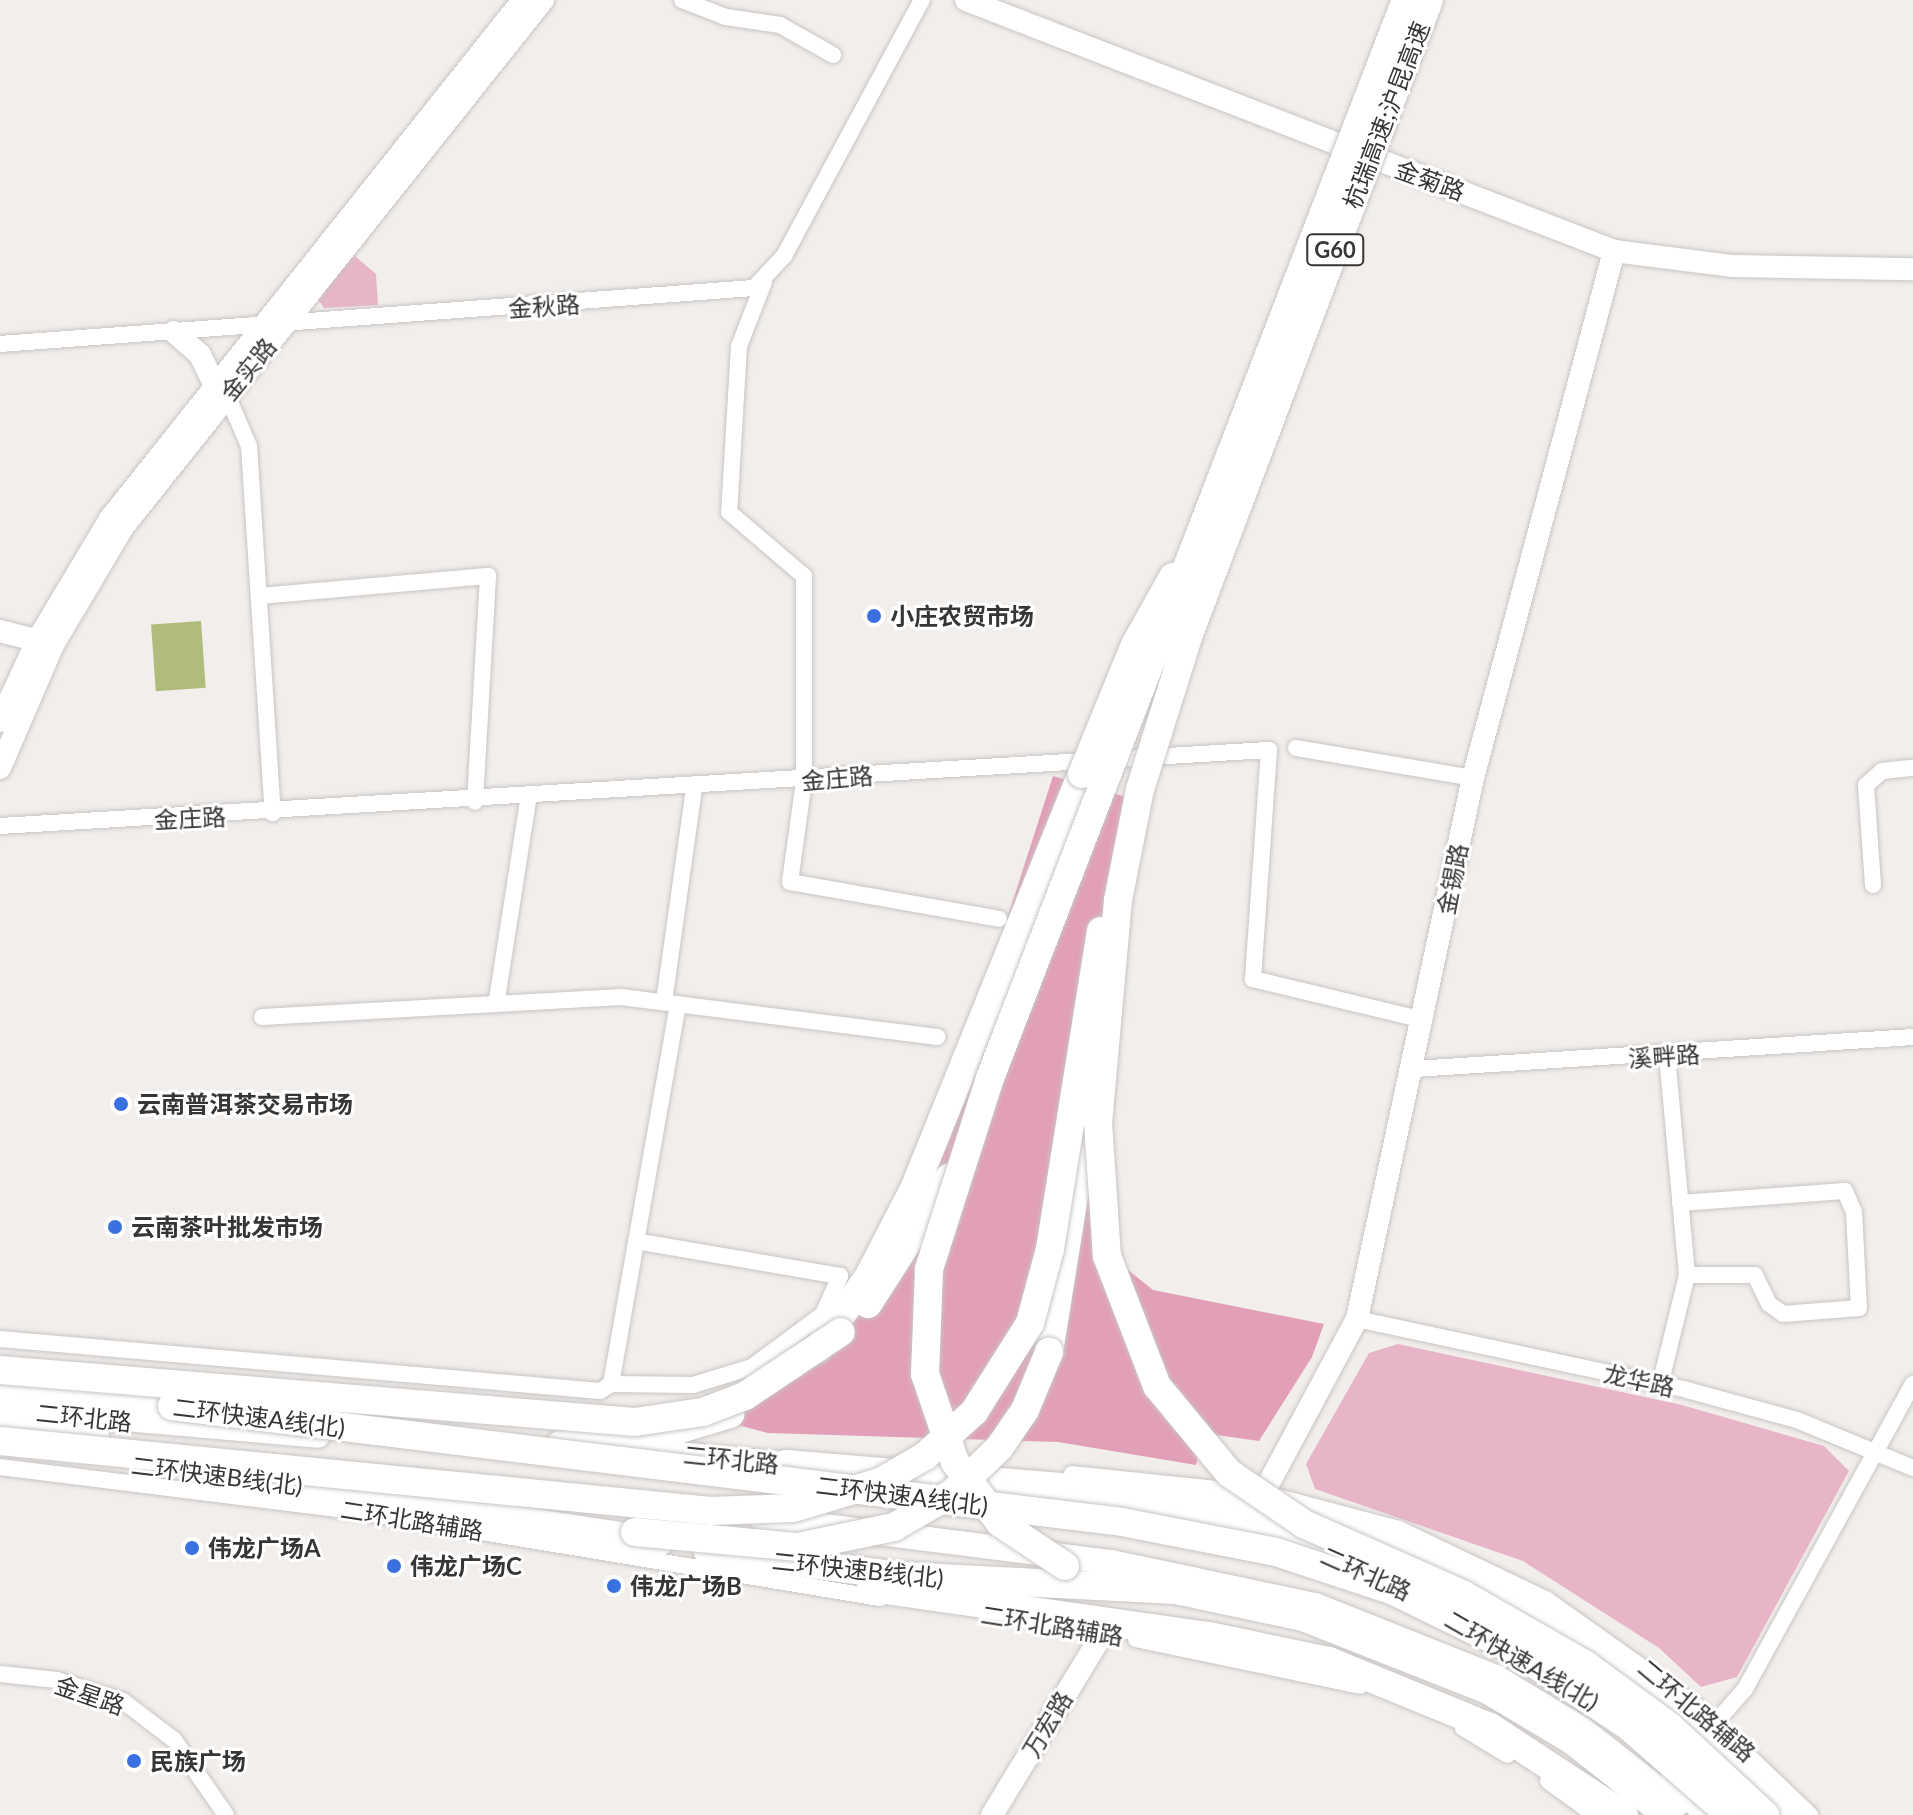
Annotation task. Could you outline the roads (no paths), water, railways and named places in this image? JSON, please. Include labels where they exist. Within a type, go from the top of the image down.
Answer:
[{"type":"highway","name":"杭瑞高速;沪昆高速","points":[[1230,496],[1406,0]]},
{"type":"highway","name":"杭瑞高速;沪昆高速","points":[[1230,496],[1429,0]]},
{"type":"highway","points":[[0,1439],[733,1511],[830,1500],[911,1466],[985,1400],[1035,1309],[1091,974],[1166,703],[1230,496]]},
{"type":"highway","points":[[477,1444],[612,1443],[685,1431],[755,1401],[824,1342],[869,1276],[914,1189],[1142,631],[1230,496]]},
{"type":"highway","points":[[0,1368],[585,1421],[703,1412],[788,1372],[862,1311],[925,1224],[977,1115],[1230,496]]},
{"type":"highway","points":[[0,1439],[61,1432],[635,1532],[739,1547],[849,1541],[933,1506],[1009,1436],[1038,1382],[1061,1304],[1118,900],[1166,703]]},
{"type":"highway","points":[[1118,900],[1097,1132],[1099,1208],[1123,1313],[1179,1419],[1229,1473],[1280,1510],[1464,1595],[1586,1665],[1669,1726],[1765,1815]]},
{"type":"highway","points":[[977,1115],[934,1246],[922,1333],[936,1417],[967,1485],[1000,1523],[1065,1566],[1355,1669],[1497,1731],[1624,1815]]},
{"type":"highway","name":"二环快速A线(北)","points":[[0,1385],[1122,1522],[1276,1552],[1394,1591],[1512,1649],[1627,1725],[1730,1815]]},
{"type":"highway","name":"二环快速B线(北)","points":[[0,1448],[361,1494],[826,1568],[1128,1586],[1234,1600],[1367,1637],[1469,1680],[1572,1740],[1667,1815]]},
{"type":"highway","points":[[786,1464],[1195,1498],[1300,1516],[1380,1540],[1471,1579],[1595,1651],[1680,1713],[1792,1815]]},
{"type":"highway","points":[[635,1532],[907,1596],[1209,1636],[1355,1669]]},
{"type":"main road","points":[[0,1393],[61,1432]]},
{"type":"main road","name":"二环北路","points":[[0,1408],[61,1432],[477,1444],[786,1464],[1136,1509],[1326,1554],[1433,1604],[1510,1651],[1590,1710],[1707,1815]]},
{"type":"main road","name":"二环北路","points":[[0,1425],[1025,1550],[1254,1590],[1362,1620],[1496,1677],[1581,1728],[1690,1815]]},
{"type":"street","name":"金实路","points":[[274,324],[523,0]]},
{"type":"street","name":"金实路","points":[[0,721],[45,643],[220,390],[543,0]]},
{"type":"street","points":[[682,0],[726,17],[780,25],[833,55]]},
{"type":"street","points":[[922,0],[764,282],[739,346],[729,512],[804,576],[804,781],[790,882],[999,919]]},
{"type":"street","name":"金菊路","points":[[966,0],[1614,251],[1733,266],[1913,269]]},
{"type":"street","name":"金锡路","points":[[1263,1494],[1357,1319],[1380,1188],[1414,1069],[1473,778],[1614,251]]},
{"type":"street","name":"金秋路","points":[[0,344],[724,294],[764,282]]},
{"type":"street","points":[[174,332],[200,355],[249,446],[273,813]]},
{"type":"street","points":[[259,596],[488,576],[475,802]]},
{"type":"street","points":[[0,631],[45,643]]},
{"type":"street","name":"金实路","points":[[0,768],[45,643]]},
{"type":"street","points":[[1296,748],[1473,778]]},
{"type":"street","name":"金庄路","points":[[0,826],[528,800],[1269,750],[1253,979],[1424,1020]]},
{"type":"street","points":[[1873,885],[1866,785],[1882,771],[1913,768]]},
{"type":"street","points":[[611,1384],[636,1241],[671,1003],[694,789]]},
{"type":"street","points":[[497,999],[528,800]]},
{"type":"street","points":[[262,1017],[497,999],[671,1003],[937,1037]]},
{"type":"street","name":"溪畔路","points":[[1414,1069],[1667,1056],[1913,1037]]},
{"type":"street","points":[[1660,1385],[1687,1275],[1667,1056]]},
{"type":"street","points":[[1680,1203],[1845,1191],[1854,1212],[1859,1308],[1783,1314],[1773,1309],[1755,1275],[1687,1275]]},
{"type":"street","points":[[0,1339],[193,1351],[546,1391],[611,1384],[693,1385],[752,1367],[823,1314],[840,1276],[636,1241]]},
{"type":"street","name":"龙华路","points":[[1357,1319],[1660,1385],[1797,1420],[1913,1468]]},
{"type":"street","points":[[0,1368],[477,1444]]},
{"type":"street","points":[[1716,1722],[1745,1689],[1872,1449],[1913,1384]]},
{"type":"street","name":"二环北路辅路","points":[[786,1464],[1075,1474],[1263,1494],[1377,1522],[1494,1571],[1603,1635],[1716,1722],[1810,1815]]},
{"type":"street","name":"二环北路辅路","points":[[0,1467],[373,1513],[1103,1633],[1384,1693],[1489,1743],[1595,1815]]},
{"type":"street","name":"万宏路","points":[[992,1815],[1103,1633]]},
{"type":"street","name":"金星路","points":[[0,1674],[57,1680],[123,1701],[174,1740],[206,1776],[226,1815]]},
{"type":"place","name":"小庄农贸市场","points":[[874,616]]},
{"type":"place","name":"云南普洱茶交易市场","points":[[121,1104]]},
{"type":"place","name":"云南茶叶批发市场","points":[[115,1227]]},
{"type":"place","name":"伟龙广场A","points":[[192,1548]]},
{"type":"place","name":"伟龙广场C","points":[[394,1566]]},
{"type":"place","name":"伟龙广场B","points":[[614,1586]]},
{"type":"place","name":"民族广场","points":[[134,1761]]}]
